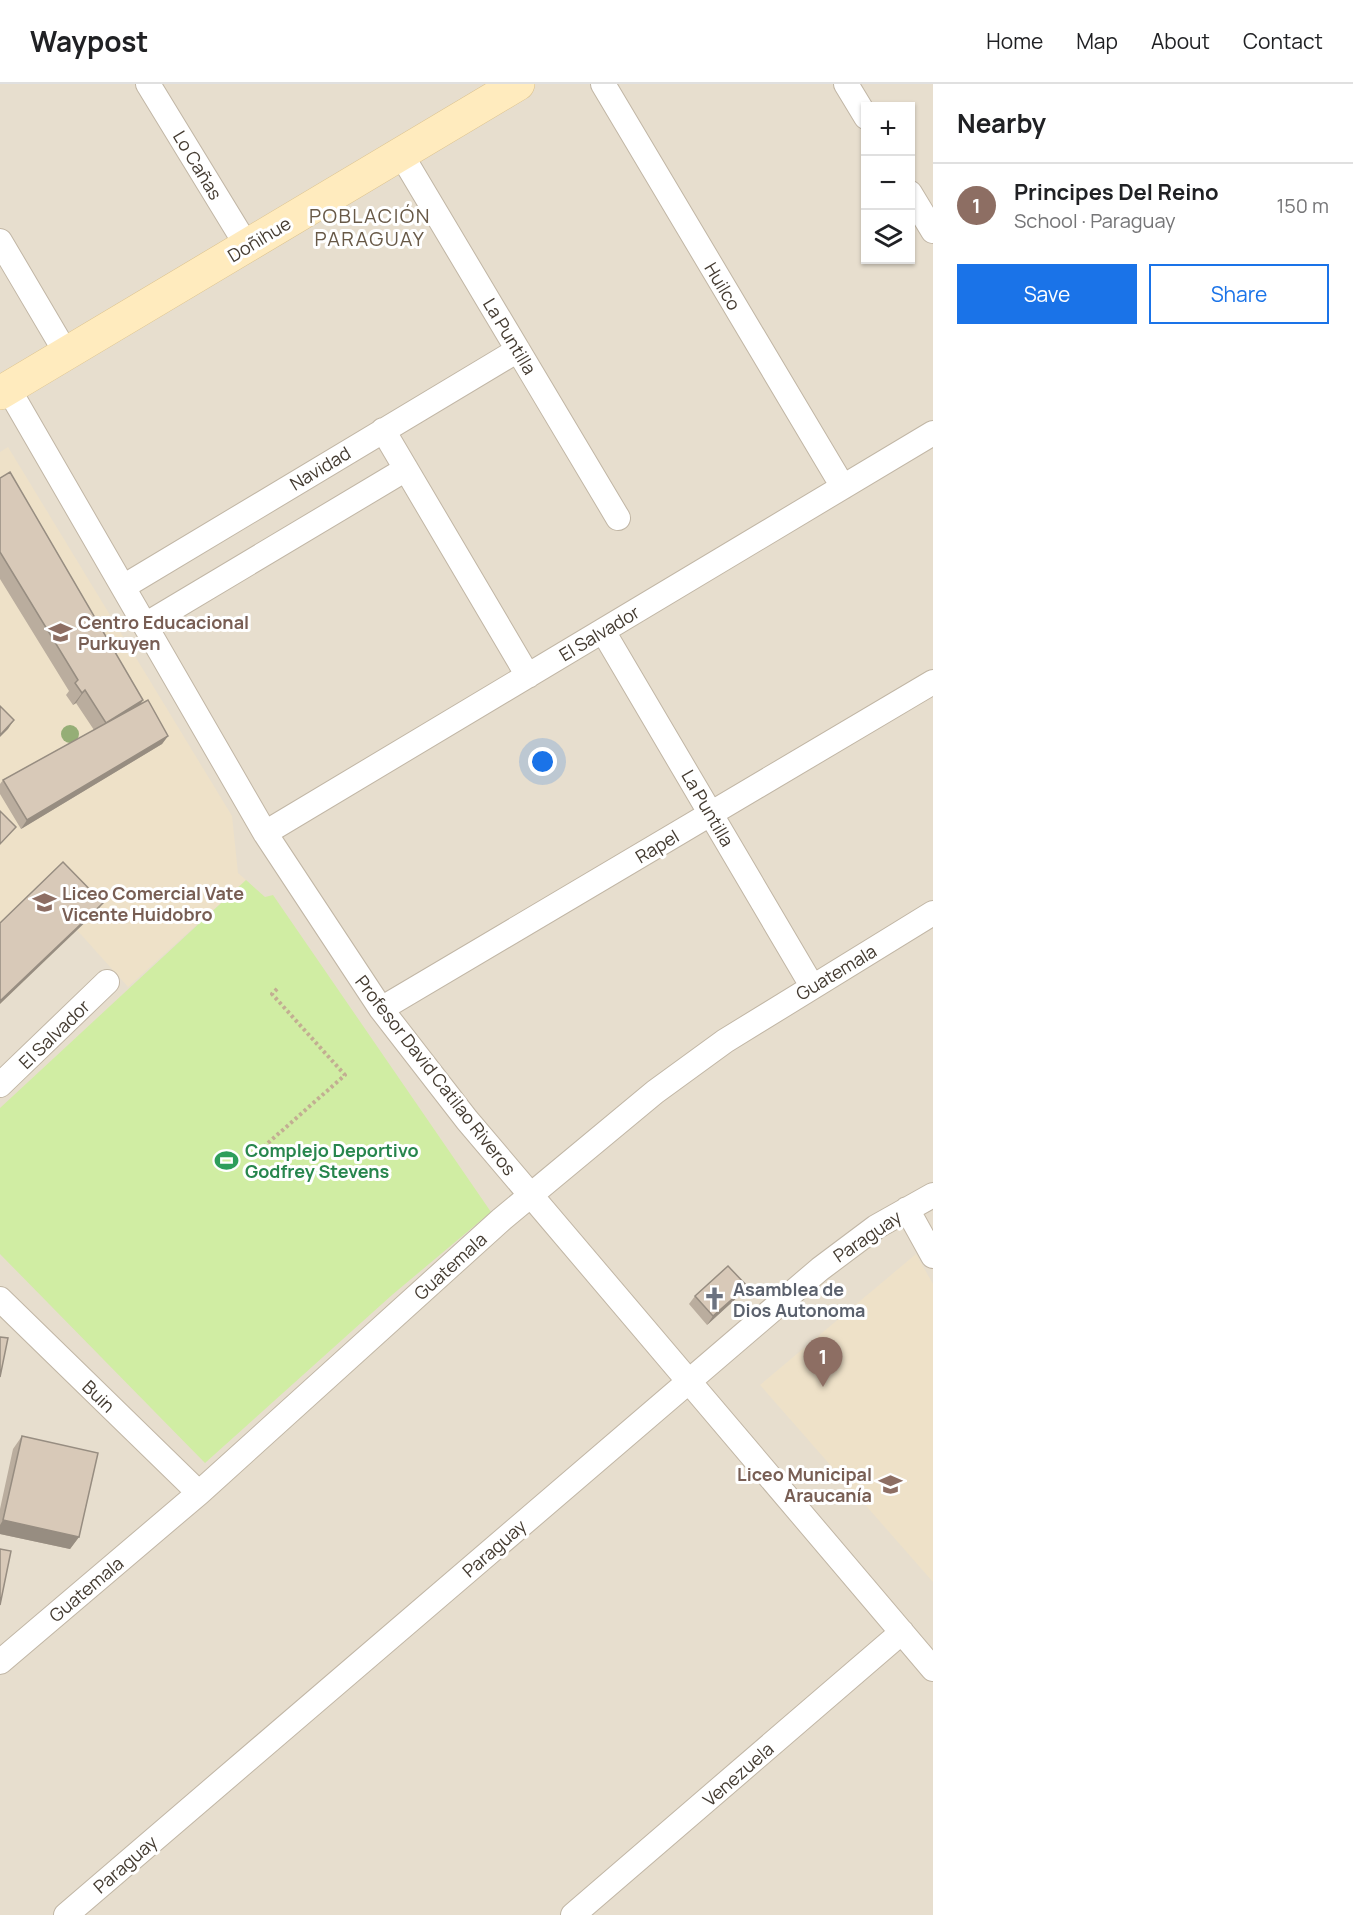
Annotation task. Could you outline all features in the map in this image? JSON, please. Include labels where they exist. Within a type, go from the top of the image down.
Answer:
[{"type":"street","name":"Lo Cañas","points":[[148,84],[247,246]]},
{"type":"street","name":"Doñihue","points":[[4,391],[518,84]]},
{"type":"street","name":"Huilco","points":[[603,84],[843,487]]},
{"type":"street","points":[[846,84],[861,109]]},
{"type":"street","name":"La Puntilla","points":[[401,154],[618,518]]},
{"type":"street","points":[[915,201],[933,231]]},
{"type":"street","points":[[0,240],[66,353]]},
{"type":"street","name":"Navidad","points":[[123,586],[518,350]]},
{"type":"street","name":"Profesor David Catilao Riveros","points":[[4,391],[123,586],[265,833],[381,1009],[467,1120],[933,1669]]},
{"type":"street","points":[[383,430],[528,676]]},
{"type":"street","name":"El Salvador","points":[[265,833],[933,433]]},
{"type":"street","points":[[145,625],[406,469]]},
{"type":"street","name":"La Puntilla","points":[[603,631],[812,986]]},
{"type":"street","name":"Rapel","points":[[381,1009],[933,682]]},
{"type":"street","name":"Guatemala","points":[[0,1662],[199,1493],[531,1195],[690,1065],[812,986],[933,913]]},
{"type":"street","name":"El Salvador","points":[[0,1085],[107,982]]},
{"type":"street","name":"Paraguay","points":[[66,1915],[820,1269],[876,1227],[933,1195]]},
{"type":"street","points":[[907,1209],[933,1256]]},
{"type":"street","name":"Buin","points":[[0,1299],[199,1493]]},
{"type":"street","name":"Venezuela","points":[[573,1915],[902,1632]]},
{"type":"path","points":[[260,1151],[345,1075],[272,994],[279,987]]},
{"type":"shaded area","points":[[0,84],[933,84],[933,1915],[0,1915]]},
{"type":"shaded area","name":"Centro Educacional Purkuyen","points":[[8,447],[232,816],[238,873],[246,880],[128,987],[77,930],[0,1004],[0,452]]},
{"type":"shaded area","name":"Liceo Municipal Araucanía","points":[[916,1254],[933,1284],[933,1582],[760,1385]]},
{"type":"green space","name":"Complejo Deportivo Godfrey Stevens","points":[[246,880],[265,897],[273,895],[491,1212],[392,1295],[205,1463],[0,1254],[0,1108]]},
{"type":"building","points":[[10,472],[143,700],[106,723],[85,690],[82,693],[75,683],[78,680],[0,552],[0,478]]},
{"type":"building","points":[[148,700],[168,736],[27,820],[3,780]]},
{"type":"building","points":[[0,706],[14,720],[0,735]]},
{"type":"building","points":[[0,811],[16,827],[0,844]]},
{"type":"building","name":"Liceo Comercial Vate Vicente Huidobro","points":[[63,862],[103,903],[0,1001],[0,923]]},
{"type":"building","name":"Asamblea de Dios Autonoma","points":[[728,1266],[747,1286],[713,1316],[695,1296]]},
{"type":"building","points":[[0,1337],[8,1338],[0,1377]]},
{"type":"building","points":[[22,1436],[98,1453],[79,1537],[3,1520]]},
{"type":"building","points":[[0,1549],[11,1551],[0,1605]]},
{"type":"place","name":"Centro Educacional Purkuyen","points":[[60,632]]},
{"type":"place","name":"Liceo Comercial Vate Vicente Huidobro","points":[[44,903]]},
{"type":"place","name":"Complejo Deportivo Godfrey Stevens","points":[[227,1160]]},
{"type":"place","name":"Asamblea de Dios Autonoma","points":[[715,1299]]},
{"type":"place","name":"Principes Del Reino","points":[[823,1387]]},
{"type":"place","name":"Liceo Municipal Araucanía","points":[[890,1484]]},
{"type":"district","name":"POBLACIÓN PARAGUAY","points":[[370,226]]}]
